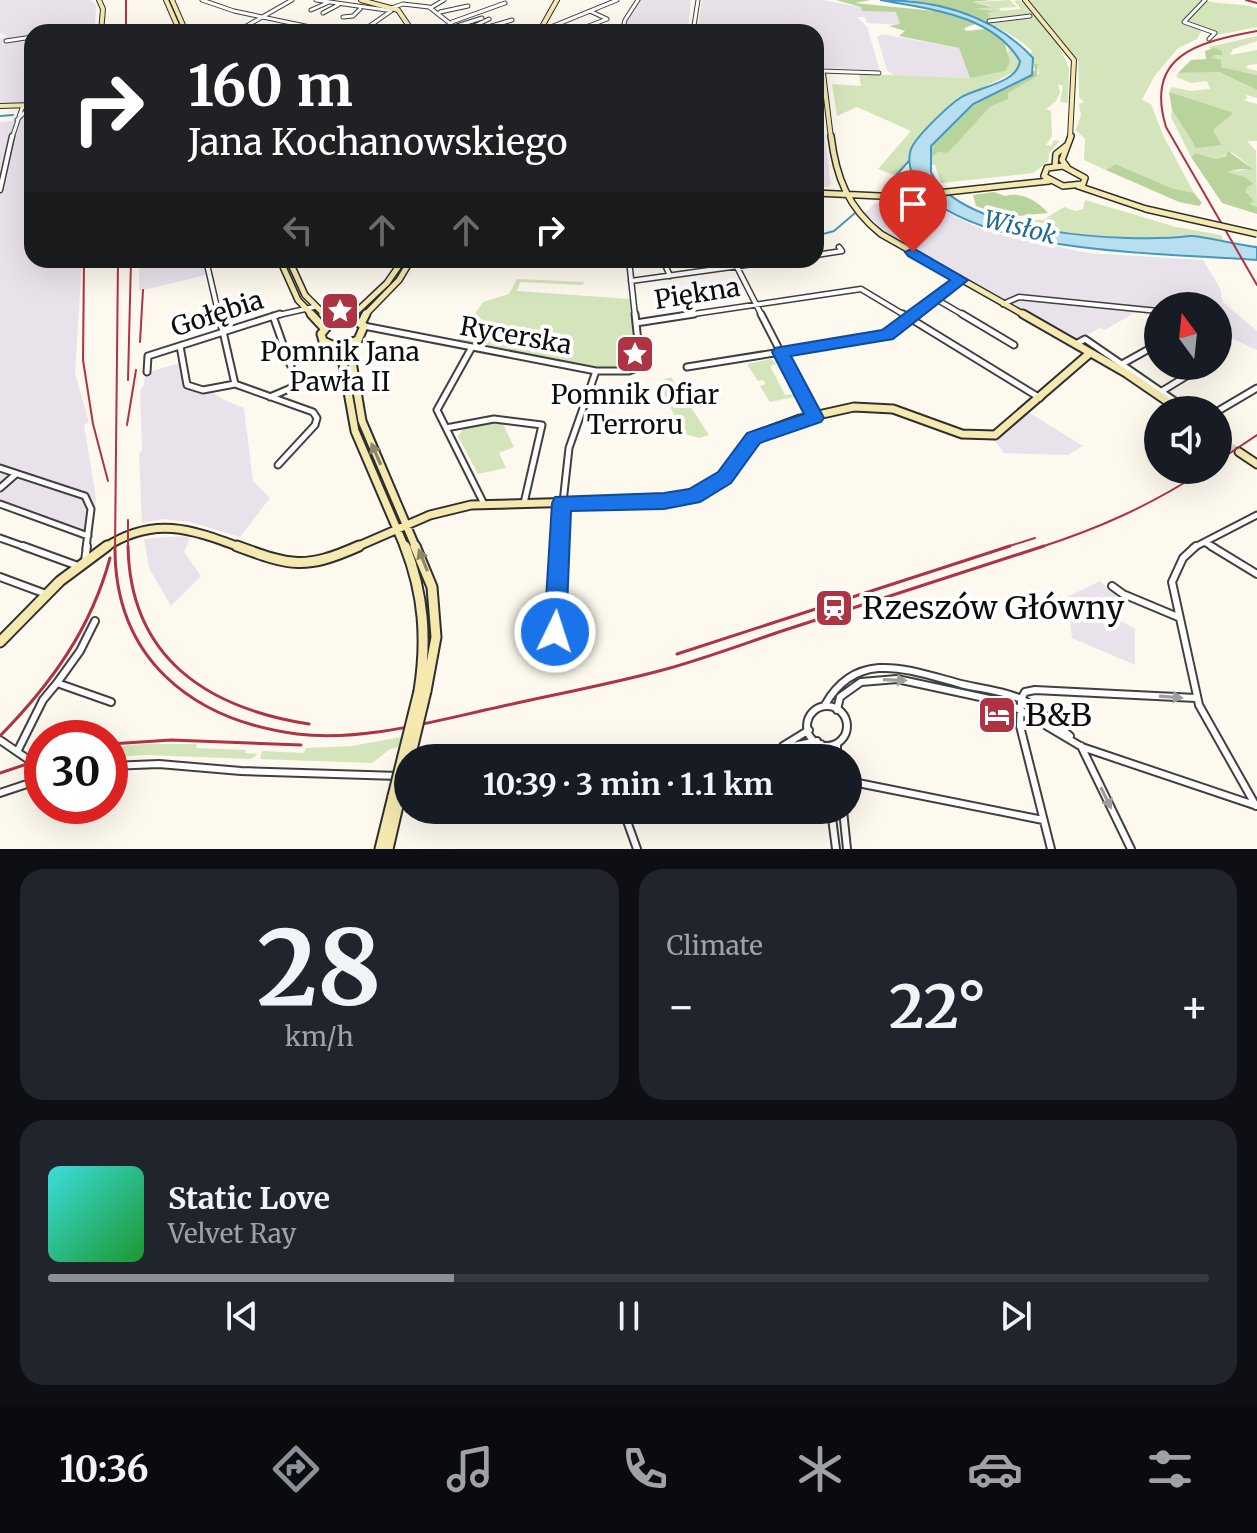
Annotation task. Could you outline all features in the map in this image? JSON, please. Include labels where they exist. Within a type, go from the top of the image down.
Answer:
[{"type":"main road","points":[[99,0],[103,9],[102,24]]},
{"type":"main road","points":[[169,0],[180,24]]},
{"type":"main road","points":[[361,0],[401,13],[408,24]]},
{"type":"main road","points":[[1025,0],[1074,60],[1068,145],[1062,160],[1067,167]]},
{"type":"main road","points":[[547,24],[559,1]]},
{"type":"main road","points":[[547,24],[559,1]]},
{"type":"main road","points":[[824,97],[842,194],[858,216],[876,232],[1075,344],[1158,396]]},
{"type":"main road","points":[[0,107],[24,107]]},
{"type":"main road","points":[[0,107],[24,107]]},
{"type":"main road","points":[[1055,166],[1056,154],[1068,145]]},
{"type":"main road","points":[[1047,178],[1045,170],[1055,166],[1067,167],[1080,173],[1085,182],[1147,207]]},
{"type":"main road","points":[[824,192],[916,194],[1047,178],[1067,187],[1078,186],[1147,207],[1257,232]]},
{"type":"main road","points":[[1078,186],[1085,182]]},
{"type":"main road","points":[[284,268],[303,307],[324,328]]},
{"type":"main road","points":[[293,268],[314,307],[323,316],[336,320]]},
{"type":"main road","points":[[399,268],[391,284],[350,317],[336,320],[324,328],[321,334],[323,341],[337,347],[341,353],[353,427],[419,583],[426,617],[427,652],[413,744]]},
{"type":"main road","points":[[337,347],[353,343],[362,336],[365,315],[404,268]]},
{"type":"main road","points":[[290,282],[298,280]]},
{"type":"main road","points":[[350,317],[363,324]]},
{"type":"main road","points":[[353,343],[350,350],[362,421],[430,578],[435,607],[435,647],[409,744]]},
{"type":"main road","points":[[0,642],[46,594],[82,564],[127,536],[154,526],[175,526],[306,565],[325,561],[447,510],[484,504],[664,501],[693,497],[724,478],[753,438],[856,407],[887,406],[960,433],[986,437],[999,433],[1090,353]]},
{"type":"main road","points":[[1239,452],[1257,464]]},
{"type":"main road","points":[[380,849],[394,803]]},
{"type":"main road","points":[[388,849],[394,809]]},
{"type":"street","points":[[202,0],[295,24]]},
{"type":"street","points":[[249,24],[292,0]]},
{"type":"street","points":[[316,0],[391,10]]},
{"type":"street","points":[[372,24],[409,0]]},
{"type":"street","points":[[425,6],[431,0]]},
{"type":"street","points":[[431,7],[444,0]]},
{"type":"street","points":[[624,24],[638,0]]},
{"type":"street","points":[[694,24],[698,0]]},
{"type":"street","points":[[1205,0],[1184,22],[1215,33],[1209,39]]},
{"type":"street","points":[[561,24],[617,1]]},
{"type":"street","points":[[311,10],[328,3]]},
{"type":"street","points":[[454,24],[505,3]]},
{"type":"street","points":[[403,4],[431,7],[454,24],[483,18]]},
{"type":"street","points":[[323,13],[339,5]]},
{"type":"street","points":[[439,13],[468,6]]},
{"type":"street","points":[[343,17],[353,16],[360,8]]},
{"type":"street","points":[[591,11],[607,19],[594,24]]},
{"type":"street","points":[[603,16],[612,12]]},
{"type":"street","points":[[989,21],[1030,16]]},
{"type":"street","points":[[477,24],[489,19]]},
{"type":"street","points":[[498,24],[512,20]]},
{"type":"street","points":[[6,41],[24,38]]},
{"type":"street","points":[[824,70],[879,73]]},
{"type":"street","points":[[0,190],[17,120],[24,112]]},
{"type":"street","points":[[824,254],[842,251],[839,247]]},
{"type":"street","points":[[208,268],[235,384]]},
{"type":"street","points":[[630,268],[636,323]]},
{"type":"street","points":[[666,268],[670,276]]},
{"type":"street","points":[[631,281],[730,268]]},
{"type":"street","points":[[738,268],[815,418]]},
{"type":"street","points":[[687,367],[887,335],[961,280]]},
{"type":"street","name":"Piękna","points":[[636,323],[858,288],[910,319]]},
{"type":"street","points":[[1003,304],[1019,297],[1144,310]]},
{"type":"street","points":[[936,299],[1014,345]]},
{"type":"street","name":"Gołębia","points":[[147,372],[148,356],[303,307],[314,307]]},
{"type":"street","points":[[269,397],[296,384],[273,316]]},
{"type":"street","points":[[910,319],[1040,398]]},
{"type":"street","name":"Rycerska","points":[[363,324],[389,332],[596,371],[636,369],[640,360],[636,323]]},
{"type":"street","name":"Rycerska","points":[[362,336],[372,332],[389,332]]},
{"type":"street","points":[[1075,344],[1085,339],[1169,396]]},
{"type":"street","points":[[180,346],[187,385],[203,390],[235,384],[313,412],[317,418],[315,425],[278,465]]},
{"type":"street","points":[[472,347],[438,406],[484,504]]},
{"type":"street","points":[[1122,364],[1144,352]]},
{"type":"street","points":[[555,632],[562,503],[569,448],[596,371]]},
{"type":"street","points":[[1162,391],[1180,380]]},
{"type":"street","points":[[1232,403],[1257,388]]},
{"type":"street","points":[[446,428],[494,419],[542,425],[524,503]]},
{"type":"street","points":[[0,468],[85,496],[91,509],[82,564],[0,538]]},
{"type":"street","points":[[0,488],[16,474]]},
{"type":"street","points":[[0,504],[88,536]]},
{"type":"street","points":[[1257,515],[1186,552],[1174,570],[1172,582],[1196,698],[1257,806]]},
{"type":"street","points":[[1206,543],[1257,574]]},
{"type":"street","points":[[0,577],[46,594]]},
{"type":"street","points":[[1112,586],[1123,594],[1179,617]]},
{"type":"street","points":[[18,750],[43,700],[80,651],[95,621]]},
{"type":"street","points":[[825,705],[832,689],[846,676],[877,668],[914,671],[1000,691],[1021,699],[1039,710],[1082,747],[1131,849]]},
{"type":"street","points":[[837,710],[840,697],[861,682],[887,679],[923,682],[1019,708],[1082,747],[1257,806]]},
{"type":"street","points":[[57,683],[111,702]]},
{"type":"street","points":[[1051,849],[1019,708],[1025,692],[1069,691],[1196,698]]},
{"type":"street","points":[[800,744],[837,744],[845,737],[847,728],[837,710],[825,705],[809,714],[809,730],[819,742]]},
{"type":"street","points":[[785,744],[809,730]]},
{"type":"street","points":[[0,740],[24,756]]},
{"type":"street","points":[[128,765],[159,764],[241,771],[394,777]]},
{"type":"street","points":[[862,784],[1043,820]]},
{"type":"street","points":[[0,793],[24,785]]},
{"type":"street","points":[[628,824],[637,849]]},
{"type":"street","points":[[833,824],[836,849]]},
{"type":"street","points":[[844,824],[847,849]]},
{"type":"shaded area","points":[[0,0],[91,0],[96,5],[95,24],[24,24],[24,103],[0,103],[0,39],[7,36],[0,33]]},
{"type":"shaded area","points":[[640,0],[691,0],[689,24],[625,22]]},
{"type":"shaded area","points":[[702,0],[822,0],[861,7],[863,11],[896,12],[901,25],[867,23],[865,17],[857,17],[867,27],[880,71],[824,68],[824,24],[698,24]]},
{"type":"shaded area","points":[[882,34],[959,48],[970,78],[895,76],[887,70],[877,37]]},
{"type":"shaded area","points":[[14,117],[24,118],[24,268],[82,268],[75,373],[89,422],[84,425],[96,498],[93,536],[0,502],[0,122],[13,121]]},
{"type":"shaded area","points":[[824,132],[831,184],[824,187]]},
{"type":"shaded area","points":[[906,202],[927,216],[931,214],[924,210],[931,205],[985,231],[1087,253],[1203,260],[1221,292],[1144,292],[1144,313],[1134,313],[1105,330],[1100,328],[1076,341],[889,235],[865,213],[874,204]]},
{"type":"shaded area","points":[[139,268],[205,268],[206,275],[139,291]]},
{"type":"shaded area","points":[[1232,310],[1257,331],[1257,350],[1232,338]]},
{"type":"shaded area","points":[[180,363],[185,386],[212,392],[244,408],[253,481],[270,498],[240,537],[190,522],[162,519],[142,523],[140,390],[144,385],[145,373]]},
{"type":"shaded area","points":[[1028,412],[1083,446],[1068,455],[1004,453],[995,441]]},
{"type":"shaded area","points":[[190,538],[184,552],[201,576],[171,606],[149,568],[144,539]]},
{"type":"shaded area","points":[[1100,581],[1116,595],[1113,616],[1135,629],[1135,665],[1072,638],[1067,597]]},
{"type":"green space","points":[[836,0],[871,0],[855,3],[945,12],[976,24],[964,28],[966,31],[985,29],[1004,41],[1010,62],[1005,71],[970,78],[959,48],[899,36],[905,31],[889,26],[900,24],[896,12],[862,11],[861,7]]},
{"type":"green space","points":[[909,0],[992,0],[973,2],[992,7],[973,9],[997,11],[987,13],[990,16],[986,21],[957,10]]},
{"type":"green space","points":[[1010,0],[1017,7],[999,8],[1001,11],[1021,9],[1014,1],[1020,0],[1056,40],[1069,68],[1068,103],[1060,102],[1063,86],[1058,84],[1060,92],[1056,101],[1046,109],[1051,111],[1052,136],[1046,145],[1051,146],[1054,140],[1060,141],[1049,153],[1048,162],[1033,173],[941,183],[935,165],[929,164],[929,160],[938,152],[948,153],[990,107],[1008,99],[1006,94],[1039,74],[1038,64],[1034,64],[1030,55],[1032,51],[1013,36],[979,19],[986,21],[987,13],[993,10],[973,8],[992,6],[973,2]]},
{"type":"green space","points":[[1029,0],[1203,0],[1257,8],[1257,27],[1218,35],[1211,29],[1202,30],[1197,39],[1178,48],[1154,77],[1142,100],[1151,104],[1163,135],[1194,193],[1171,188],[1116,164],[1106,170],[1084,160],[1085,139],[1076,130],[1081,115],[1079,104],[1084,102],[1079,97],[1078,60]]},
{"type":"green space","points":[[1257,36],[1257,41],[1233,49],[1230,55],[1257,50],[1257,64],[1246,68],[1257,71],[1257,75],[1221,67],[1213,59],[1209,47]]},
{"type":"green space","points":[[1004,41],[1020,61],[1016,71],[988,85],[911,146],[909,160],[896,176],[878,169],[911,131],[857,107],[837,116],[832,84],[861,86],[859,74],[970,78],[983,74],[1007,55],[1009,50]]},
{"type":"green space","points":[[1213,48],[1221,50],[1223,55],[1212,58],[1221,60],[1221,67],[1257,75],[1257,90],[1219,72],[1178,73],[1191,60],[1206,59],[1205,51]]},
{"type":"green space","points":[[1034,64],[1038,64],[1037,76],[1008,93],[1008,99],[990,107],[948,153],[938,152],[929,160],[934,143],[956,118],[980,100],[1029,75],[1035,70]]},
{"type":"green space","points":[[1219,72],[1257,90],[1257,98],[1246,95],[1247,99],[1242,100],[1257,104],[1257,141],[1247,141],[1256,151],[1257,207],[1248,204],[1245,177],[1225,172],[1253,169],[1232,152],[1217,159],[1196,153],[1191,157],[1171,117],[1172,110],[1193,144],[1222,144],[1213,130],[1222,120],[1169,92],[1172,87],[1191,91],[1210,89],[1207,81],[1191,83],[1176,77],[1178,73]]},
{"type":"green space","points":[[1169,92],[1231,112],[1213,130],[1222,145],[1196,148],[1172,110]]},
{"type":"green space","points":[[1228,151],[1254,170],[1227,172],[1245,177],[1253,184],[1247,187],[1246,192],[1254,201],[1249,204],[1257,207],[1257,214],[1222,203],[1191,157],[1196,153],[1216,159],[1226,156]]},
{"type":"green space","points":[[1116,164],[1171,188],[1194,193],[1202,203],[1199,206],[1179,202],[1106,170]]},
{"type":"green space","points":[[994,192],[1028,198],[1048,213],[1018,216],[1016,221],[976,206],[973,195]]},
{"type":"green space","points":[[1085,200],[1176,227],[1221,235],[1226,244],[1189,236],[1129,238],[1060,233],[1010,223],[1004,218],[1043,220],[1064,207],[1075,211],[1083,209]]},
{"type":"green space","points":[[517,279],[585,282],[581,285],[520,282],[517,291],[630,299],[636,365],[631,368],[592,367],[457,341],[483,302],[509,294]]},
{"type":"green space","points":[[771,359],[777,364],[770,366],[785,395],[793,394],[794,397],[770,402],[760,386],[766,384],[763,380],[758,381],[747,364]]},
{"type":"green space","points":[[671,377],[709,435],[699,438],[683,433],[658,382]]},
{"type":"green space","points":[[503,424],[514,447],[499,453],[506,468],[478,474],[458,436],[464,428]]},
{"type":"green space","points":[[401,737],[399,744],[394,744],[394,748],[372,763],[260,759],[262,751],[304,753],[306,748],[352,746]]},
{"type":"green space","points":[[197,744],[196,748],[246,750],[245,753],[258,754],[251,759],[128,756],[128,745]]},
{"type":"water","name":"Wisłok","points":[[880,0],[922,3],[963,13],[1000,31],[1033,58],[1032,75],[973,104],[931,146],[931,172],[948,193],[975,210],[1049,231],[1128,238],[1202,237],[1257,247],[1257,260],[1072,246],[1021,237],[976,224],[939,205],[913,176],[909,158],[913,145],[955,102],[1012,75],[1020,61],[1008,45],[976,23],[938,11]]},
{"type":"waterway","points":[[0,116],[13,115]]},
{"type":"waterway","points":[[896,175],[909,161]]},
{"type":"waterway","points":[[824,234],[834,231],[855,213]]},
{"type":"tunnel","points":[[1232,447],[1239,452]]},
{"type":"railway","points":[[126,0],[126,24]]},
{"type":"railway","points":[[1246,0],[1257,3]]},
{"type":"railway","points":[[1257,31],[1196,47],[1181,56],[1170,68],[1163,83],[1161,103],[1166,127],[1257,285]]},
{"type":"railway","points":[[84,268],[83,360],[93,424],[108,481]]},
{"type":"railway","points":[[115,546],[118,268]]},
{"type":"railway","points":[[128,380],[131,268]]},
{"type":"railway","points":[[140,342],[143,290]]},
{"type":"railway","points":[[127,425],[136,370]]},
{"type":"railway","points":[[1232,452],[1257,435]]},
{"type":"railway","points":[[1039,548],[1124,515],[1182,484]]},
{"type":"railway","points":[[128,520],[128,546]]},
{"type":"railway","points":[[1003,548],[1035,538]]},
{"type":"railway","points":[[115,546],[118,586],[128,621],[144,651],[166,677],[193,698],[224,714],[259,726],[322,736],[399,729],[659,671],[1039,548]]},
{"type":"railway","points":[[128,546],[132,585],[143,619],[159,647],[181,671],[207,690],[238,705],[309,724]]},
{"type":"railway","points":[[677,654],[1010,546]]},
{"type":"railway","points":[[1039,548],[1044,546]]},
{"type":"railway","points":[[0,736],[36,696],[67,654],[92,608],[110,558]]},
{"type":"railway","points":[[128,743],[171,740],[301,745]]},
{"type":"railway","points":[[0,773],[24,765]]},
{"type":"place","name":"Pomnik Jana Pawła II","points":[[340,311]]},
{"type":"place","name":"Pomnik Ofiar Terroru","points":[[635,354]]},
{"type":"place","name":"Rzeszów Główny","points":[[834,608]]},
{"type":"place","name":"B&B","points":[[997,715]]},
{"type":"route","points":[[555,632],[559,574],[556,564],[562,503],[672,501],[693,497],[717,485],[753,438],[772,429],[815,418],[781,352],[887,335],[961,280],[913,252]]}]
